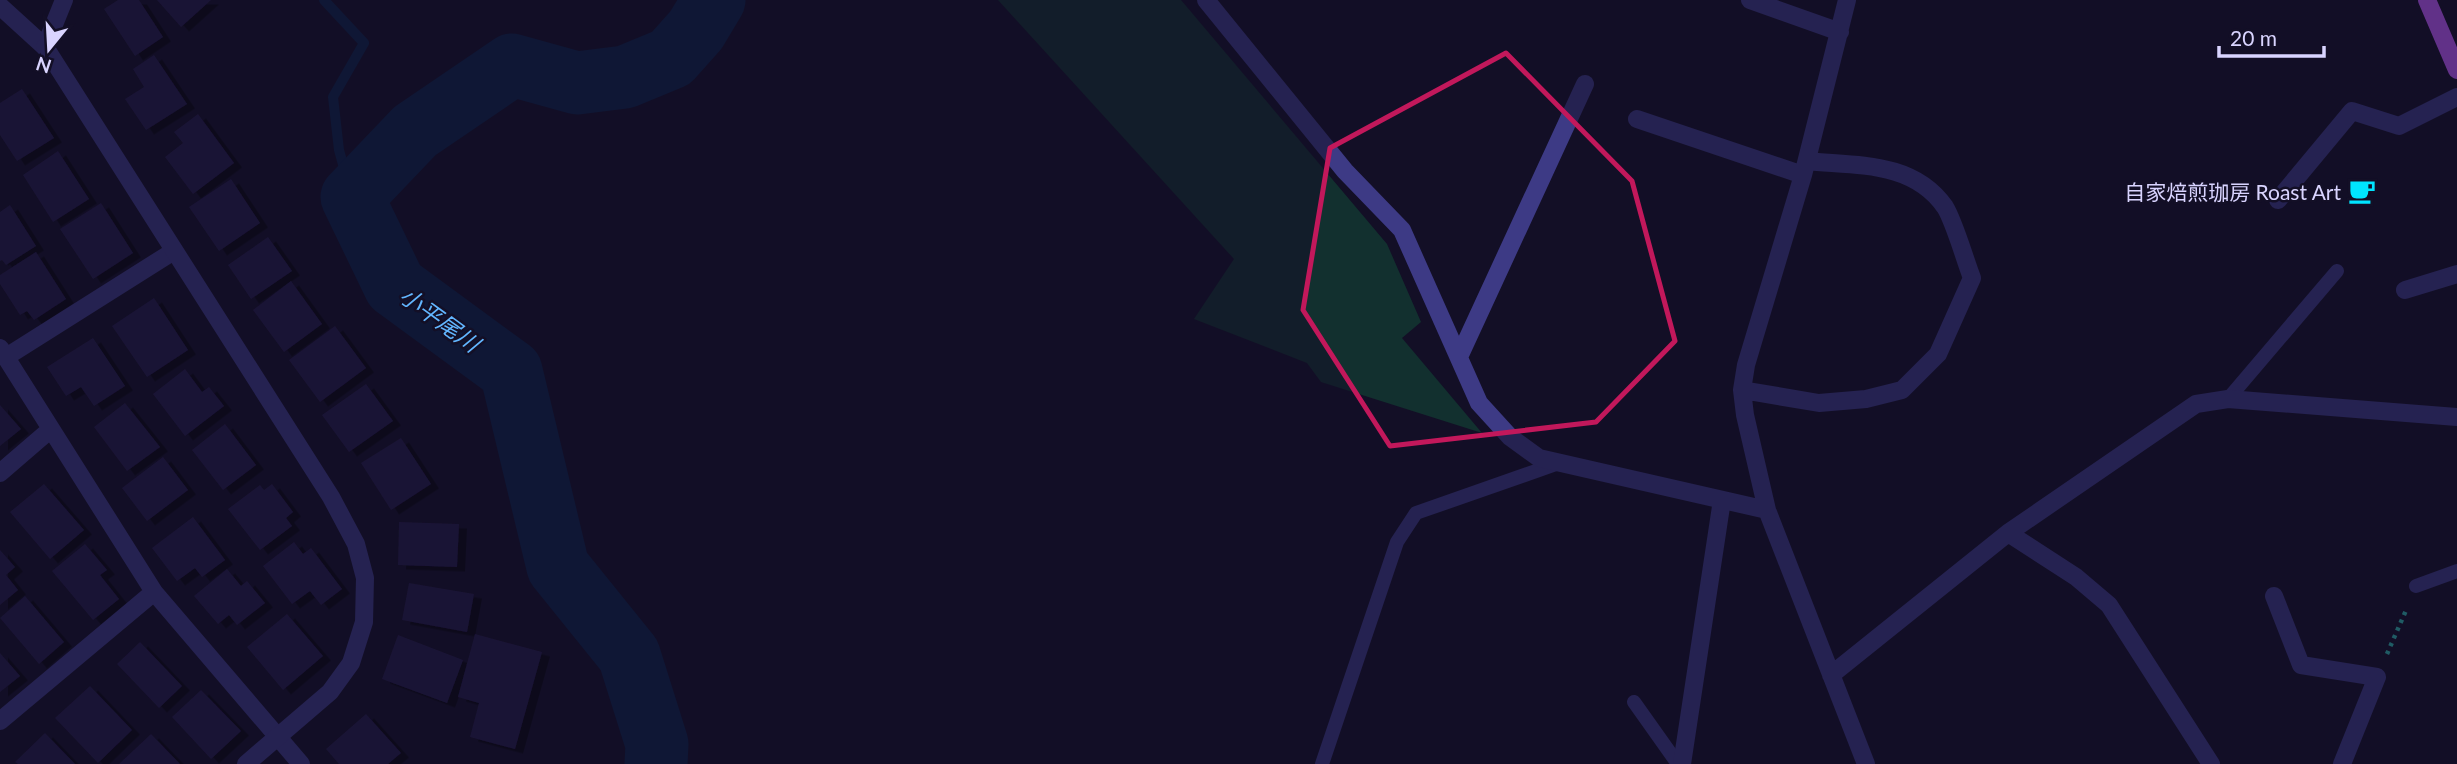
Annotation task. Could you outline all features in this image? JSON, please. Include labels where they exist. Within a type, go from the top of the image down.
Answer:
[{"type":"main road","points":[[2427,0],[2457,70]]},
{"type":"street","points":[[45,47],[64,0]]},
{"type":"street","points":[[1206,0],[1345,171],[1402,230],[1479,403],[1510,437],[1539,458],[1767,510]]},
{"type":"street","points":[[1750,0],[1840,32]]},
{"type":"street","points":[[1847,0],[1805,168],[1746,365],[1742,390],[1745,415],[1767,510],[1866,764]]},
{"type":"street","points":[[0,6],[45,47],[331,497],[356,544],[365,578],[364,622],[351,663],[330,692],[246,764]]},
{"type":"street","points":[[1459,357],[1585,84]]},
{"type":"street","points":[[2278,200],[2352,111],[2399,126],[2457,97]]},
{"type":"street","points":[[1637,119],[1805,168],[1895,170],[1918,180],[1945,208],[1972,278],[1938,354],[1902,390],[1866,399],[1819,403],[1742,390]]},
{"type":"street","points":[[174,251],[3,353],[154,592],[301,764]]},
{"type":"street","points":[[2405,290],[2457,274]]},
{"type":"street","points":[[1831,675],[2008,533],[2196,404],[2228,399],[2457,416]]},
{"type":"street","points":[[0,473],[51,429]]},
{"type":"street","points":[[1680,764],[1722,500]]},
{"type":"street","points":[[2008,533],[2076,577],[2109,605],[2211,764]]},
{"type":"street","points":[[0,721],[154,592]]},
{"type":"street","points":[[2274,596],[2301,665],[2377,677],[2342,764]]},
{"type":"lane","points":[[2228,399],[2337,271]]},
{"type":"lane","points":[[1322,764],[1397,542],[1416,513],[1559,463]]},
{"type":"lane","points":[[2416,586],[2457,571]]},
{"type":"lane","points":[[1634,702],[1680,764]]},
{"type":"path","points":[[2377,677],[2416,586]]},
{"type":"highlighted area","points":[[1506,53],[1632,181],[1675,341],[1596,422],[1390,446],[1303,310],[1330,148]]},
{"type":"green space","points":[[998,0],[1181,0],[1387,244],[1421,322],[1402,338],[1482,433],[1321,382],[1307,363],[1194,319],[1234,259]]},
{"type":"building","points":[[118,0],[139,0],[163,37],[135,56],[104,9]]},
{"type":"building","points":[[157,0],[211,0],[181,27]]},
{"type":"building","points":[[154,55],[187,104],[146,130],[125,99],[144,87],[133,69]]},
{"type":"building","points":[[22,89],[54,138],[17,161],[0,135],[0,103]]},
{"type":"building","points":[[198,114],[234,163],[193,194],[165,157],[183,143],[174,132]]},
{"type":"building","points":[[58,151],[89,199],[53,222],[23,175]]},
{"type":"building","points":[[231,179],[260,223],[219,251],[189,207]]},
{"type":"building","points":[[101,203],[133,253],[93,279],[60,229]]},
{"type":"building","points":[[10,205],[36,246],[6,265],[0,261],[0,212]]},
{"type":"building","points":[[268,237],[292,271],[251,299],[228,265]]},
{"type":"building","points":[[36,252],[66,299],[34,320],[27,311],[20,315],[0,284],[0,275]]},
{"type":"building","points":[[291,281],[322,324],[284,352],[253,310]]},
{"type":"building","points":[[154,298],[188,350],[147,377],[112,326]]},
{"type":"building","points":[[335,326],[366,368],[320,402],[289,360]]},
{"type":"building","points":[[93,338],[125,386],[94,406],[81,387],[66,396],[47,367]]},
{"type":"building","points":[[185,369],[202,392],[209,387],[224,406],[185,436],[153,394]]},
{"type":"building","points":[[366,384],[393,421],[349,452],[322,415]]},
{"type":"building","points":[[125,403],[160,447],[127,471],[94,427]]},
{"type":"building","points":[[0,405],[21,429],[0,446]]},
{"type":"building","points":[[225,424],[256,465],[223,490],[192,450]]},
{"type":"building","points":[[401,438],[431,484],[391,510],[361,463]]},
{"type":"building","points":[[163,457],[188,490],[147,521],[122,488]]},
{"type":"building","points":[[44,484],[84,530],[50,559],[10,512]]},
{"type":"building","points":[[272,484],[293,512],[286,518],[292,526],[260,550],[228,509],[260,485],[264,490]]},
{"type":"building","points":[[193,517],[225,560],[202,577],[195,568],[177,581],[152,548]]},
{"type":"building","points":[[399,522],[459,524],[457,567],[398,565]]},
{"type":"building","points":[[294,542],[303,554],[311,548],[342,589],[321,605],[310,591],[292,604],[263,566]]},
{"type":"building","points":[[85,544],[107,570],[100,575],[119,599],[93,620],[52,571]]},
{"type":"building","points":[[0,550],[15,567],[6,575],[18,590],[0,605]]},
{"type":"building","points":[[227,569],[241,586],[247,581],[265,603],[237,625],[229,615],[218,624],[194,596]]},
{"type":"building","points":[[409,583],[474,594],[467,632],[402,620]]},
{"type":"building","points":[[25,596],[64,642],[39,664],[0,618]]},
{"type":"building","points":[[287,614],[323,656],[283,690],[247,647]]},
{"type":"building","points":[[475,634],[542,652],[515,749],[470,737],[479,703],[458,697]]},
{"type":"building","points":[[398,635],[463,660],[447,703],[382,679]]},
{"type":"building","points":[[140,642],[182,686],[159,708],[117,664]]},
{"type":"building","points":[[0,653],[20,676],[0,692]]},
{"type":"building","points":[[90,686],[132,730],[98,763],[55,718]]},
{"type":"building","points":[[201,690],[241,731],[211,759],[172,717]]},
{"type":"building","points":[[366,714],[401,753],[388,764],[339,764],[326,749]]},
{"type":"building","points":[[45,733],[75,764],[15,762]]},
{"type":"building","points":[[151,734],[180,764],[119,764]]},
{"type":"waterway","points":[[324,0],[364,43],[333,97],[339,150],[352,197]]},
{"type":"waterway","name":"小平尾川","points":[[656,764],[657,744],[629,655],[558,567],[511,371],[395,286],[352,197],[415,131],[512,65],[577,83],[625,77],[671,58],[696,30],[714,0]]},
{"type":"place","name":"自家焙煎珈房 Roast Art","points":[[2362,191]]}]
